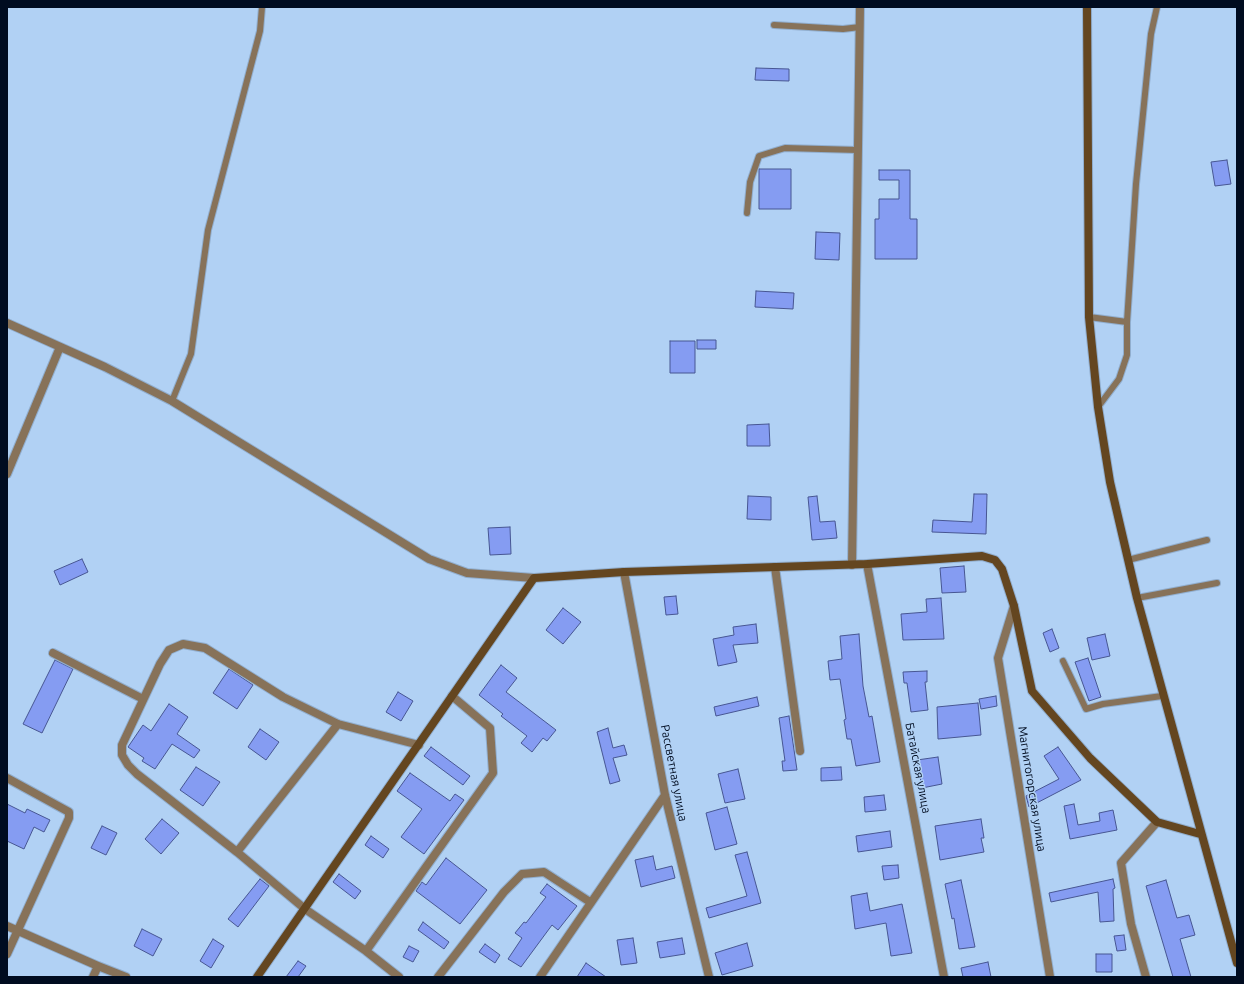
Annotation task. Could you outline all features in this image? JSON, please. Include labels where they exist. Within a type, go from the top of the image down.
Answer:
[{"type":"street","points":[[852,565],[860,7]]},
{"type":"street","points":[[1087,7],[1089,317],[1098,407],[1110,482],[1137,598],[1162,696],[1237,963]]},
{"type":"street","points":[[7,323],[172,401],[429,559],[467,573],[534,578],[624,572],[852,565],[982,556],[995,560],[1002,569],[1014,606],[1032,692],[1090,758],[1157,822],[1200,834]]},
{"type":"street","points":[[7,474],[60,347]]},
{"type":"street","name":"Батайская улица","points":[[867,564],[944,977]]},
{"type":"street","points":[[774,567],[800,751]]},
{"type":"street","name":"Рассветная улица","points":[[624,572],[665,795],[709,977]]},
{"type":"street","points":[[256,977],[305,909],[534,578]]},
{"type":"street","name":"Магнитогорская улица","points":[[1014,606],[998,658],[1050,977]]},
{"type":"street","points":[[399,977],[366,951],[305,909],[237,852],[128,765],[122,755],[122,745],[160,664],[169,650],[183,644],[205,648],[283,697],[338,724],[419,744]]},
{"type":"street","points":[[53,653],[143,699]]},
{"type":"street","points":[[366,951],[493,773],[490,728],[452,696]]},
{"type":"street","points":[[237,852],[338,724]]},
{"type":"street","points":[[7,778],[69,812],[69,818],[19,932],[7,954]]},
{"type":"street","points":[[540,977],[590,902],[665,795]]},
{"type":"street","points":[[1146,977],[1131,924],[1121,863],[1157,822]]},
{"type":"street","points":[[438,977],[504,892],[522,874],[544,872],[590,902]]},
{"type":"street","points":[[7,926],[126,977]]},
{"type":"street","points":[[92,977],[98,966]]},
{"type":"lane","points":[[172,401],[191,354],[208,230],[260,31],[262,7]]},
{"type":"lane","points":[[1098,407],[1119,380],[1127,355],[1127,322],[1136,184],[1151,34],[1157,7]]},
{"type":"lane","points":[[774,24],[843,29],[860,27]]},
{"type":"lane","points":[[747,213],[750,182],[759,156],[785,148],[858,150]]},
{"type":"lane","points":[[1089,317],[1127,322]]},
{"type":"lane","points":[[1128,560],[1207,540]]},
{"type":"lane","points":[[1137,598],[1217,583]]},
{"type":"lane","points":[[1063,661],[1086,709],[1103,704],[1162,696]]},
{"type":"building","points":[[756,68],[789,69],[789,81],[755,80]]},
{"type":"building","points":[[1227,160],[1231,184],[1215,186],[1211,162]]},
{"type":"building","points":[[759,169],[791,169],[791,209],[759,209]]},
{"type":"building","points":[[879,170],[910,170],[910,219],[917,219],[917,259],[875,259],[875,219],[879,219],[879,199],[899,199],[899,180],[879,180]]},
{"type":"building","points":[[816,232],[840,233],[839,260],[815,259]]},
{"type":"building","points":[[756,291],[794,293],[793,309],[755,307]]},
{"type":"building","points":[[697,340],[716,340],[716,349],[697,349]]},
{"type":"building","points":[[670,341],[695,341],[695,373],[670,373]]},
{"type":"building","points":[[769,424],[770,446],[747,446],[747,425]]},
{"type":"building","points":[[974,494],[987,494],[986,534],[932,532],[933,520],[972,522]]},
{"type":"building","points":[[748,496],[771,497],[771,520],[747,519]]},
{"type":"building","points":[[817,496],[820,522],[835,521],[837,538],[812,540],[808,497]]},
{"type":"building","points":[[510,527],[511,554],[490,555],[488,528]]},
{"type":"building","points":[[82,559],[88,572],[60,585],[54,571]]},
{"type":"building","points":[[964,566],[966,592],[942,593],[940,568]]},
{"type":"building","points":[[676,596],[678,614],[666,615],[664,597]]},
{"type":"building","points":[[941,598],[944,639],[903,640],[901,614],[927,612],[926,599]]},
{"type":"building","points":[[563,608],[581,622],[563,644],[546,630]]},
{"type":"building","points":[[756,624],[758,643],[733,645],[737,662],[718,666],[713,639],[734,635],[733,627]]},
{"type":"building","points":[[1052,629],[1059,648],[1050,652],[1043,633]]},
{"type":"building","points":[[859,634],[863,686],[869,717],[872,716],[880,762],[856,766],[851,739],[847,739],[844,720],[846,719],[840,679],[830,680],[828,661],[842,659],[840,636]]},
{"type":"building","points":[[1105,634],[1110,656],[1092,660],[1087,638]]},
{"type":"building","points":[[1088,658],[1101,697],[1089,701],[1075,662]]},
{"type":"building","points":[[55,660],[73,669],[42,733],[23,724]]},
{"type":"building","points":[[501,665],[517,678],[506,692],[556,730],[547,741],[543,738],[532,752],[521,743],[527,736],[501,716],[503,714],[479,695]]},
{"type":"building","points":[[229,669],[253,685],[237,709],[213,693]]},
{"type":"building","points":[[927,671],[927,682],[925,682],[928,710],[911,712],[907,683],[904,683],[903,672]]},
{"type":"building","points":[[398,692],[413,701],[401,721],[386,712]]},
{"type":"building","points":[[996,696],[997,706],[981,709],[979,699]]},
{"type":"building","points":[[757,697],[759,706],[716,716],[714,707]]},
{"type":"building","points":[[978,703],[981,735],[938,739],[937,707]]},
{"type":"building","points":[[169,704],[188,717],[177,734],[200,750],[194,758],[172,744],[155,769],[142,761],[144,758],[128,747],[143,725],[151,731]]},
{"type":"building","points":[[789,716],[797,770],[783,771],[782,761],[785,761],[779,718]]},
{"type":"building","points":[[608,728],[613,748],[624,745],[627,755],[613,758],[620,781],[610,784],[597,732]]},
{"type":"building","points":[[260,729],[279,742],[266,760],[248,747]]},
{"type":"building","points":[[431,747],[470,776],[463,785],[424,756]]},
{"type":"building","points":[[1058,747],[1081,780],[1029,807],[1026,796],[1059,779],[1044,756]]},
{"type":"building","points":[[938,757],[942,784],[922,788],[917,760]]},
{"type":"building","points":[[196,767],[220,782],[203,806],[180,790]]},
{"type":"building","points":[[841,767],[842,780],[821,781],[821,768]]},
{"type":"building","points":[[738,769],[745,799],[725,803],[718,774]]},
{"type":"building","points":[[410,773],[450,801],[455,794],[464,800],[424,854],[401,837],[422,809],[397,791]]},
{"type":"building","points":[[884,795],[886,810],[865,812],[864,797]]},
{"type":"building","points":[[7,804],[25,813],[27,809],[50,820],[44,832],[34,827],[24,849],[7,841]]},
{"type":"building","points":[[1074,804],[1078,825],[1100,821],[1099,813],[1113,810],[1117,830],[1070,839],[1064,806]]},
{"type":"building","points":[[727,807],[737,844],[715,850],[706,813]]},
{"type":"building","points":[[162,819],[179,833],[161,854],[145,839]]},
{"type":"building","points":[[981,819],[984,838],[981,838],[984,852],[940,860],[935,826]]},
{"type":"building","points":[[102,826],[117,833],[106,855],[91,848]]},
{"type":"building","points":[[890,831],[892,847],[858,852],[856,836]]},
{"type":"building","points":[[371,836],[389,849],[383,858],[365,845]]},
{"type":"building","points":[[747,852],[761,903],[709,918],[706,908],[747,896],[735,855]]},
{"type":"building","points":[[653,856],[656,870],[672,866],[675,878],[641,887],[635,860]]},
{"type":"building","points":[[446,858],[487,890],[460,924],[416,891],[422,882],[426,885]]},
{"type":"building","points":[[898,865],[899,878],[884,880],[882,866]]},
{"type":"building","points":[[339,874],[361,891],[355,899],[333,882]]},
{"type":"building","points":[[260,879],[269,886],[238,927],[228,919]]},
{"type":"building","points":[[1113,879],[1115,888],[1113,889],[1114,921],[1100,922],[1098,892],[1051,902],[1049,893]]},
{"type":"building","points":[[961,880],[975,947],[959,949],[954,918],[952,919],[945,884]]},
{"type":"building","points":[[1166,880],[1177,918],[1189,915],[1195,935],[1180,939],[1191,977],[1173,977],[1146,886]]},
{"type":"building","points":[[547,884],[577,906],[558,930],[552,925],[521,967],[508,959],[522,938],[515,933],[524,922],[526,923],[546,897],[540,893]]},
{"type":"building","points":[[867,893],[870,911],[902,904],[912,953],[891,956],[886,923],[855,929],[851,896]]},
{"type":"building","points":[[423,922],[449,942],[444,949],[418,930]]},
{"type":"building","points":[[142,929],[162,939],[153,956],[134,946]]},
{"type":"building","points":[[1124,935],[1126,950],[1117,951],[1114,936]]},
{"type":"building","points":[[633,938],[637,963],[621,965],[617,940]]},
{"type":"building","points":[[682,938],[685,954],[660,958],[657,942]]},
{"type":"building","points":[[213,939],[224,946],[211,968],[200,961]]},
{"type":"building","points":[[747,943],[753,966],[722,975],[715,953]]},
{"type":"building","points":[[485,944],[500,955],[495,963],[479,952]]},
{"type":"building","points":[[409,946],[419,951],[413,962],[403,957]]},
{"type":"building","points":[[1096,954],[1112,954],[1112,972],[1096,972]]},
{"type":"building","points":[[298,961],[306,966],[298,977],[286,977]]},
{"type":"building","points":[[988,962],[991,977],[963,977],[961,968]]},
{"type":"building","points":[[586,963],[606,977],[577,977]]}]
